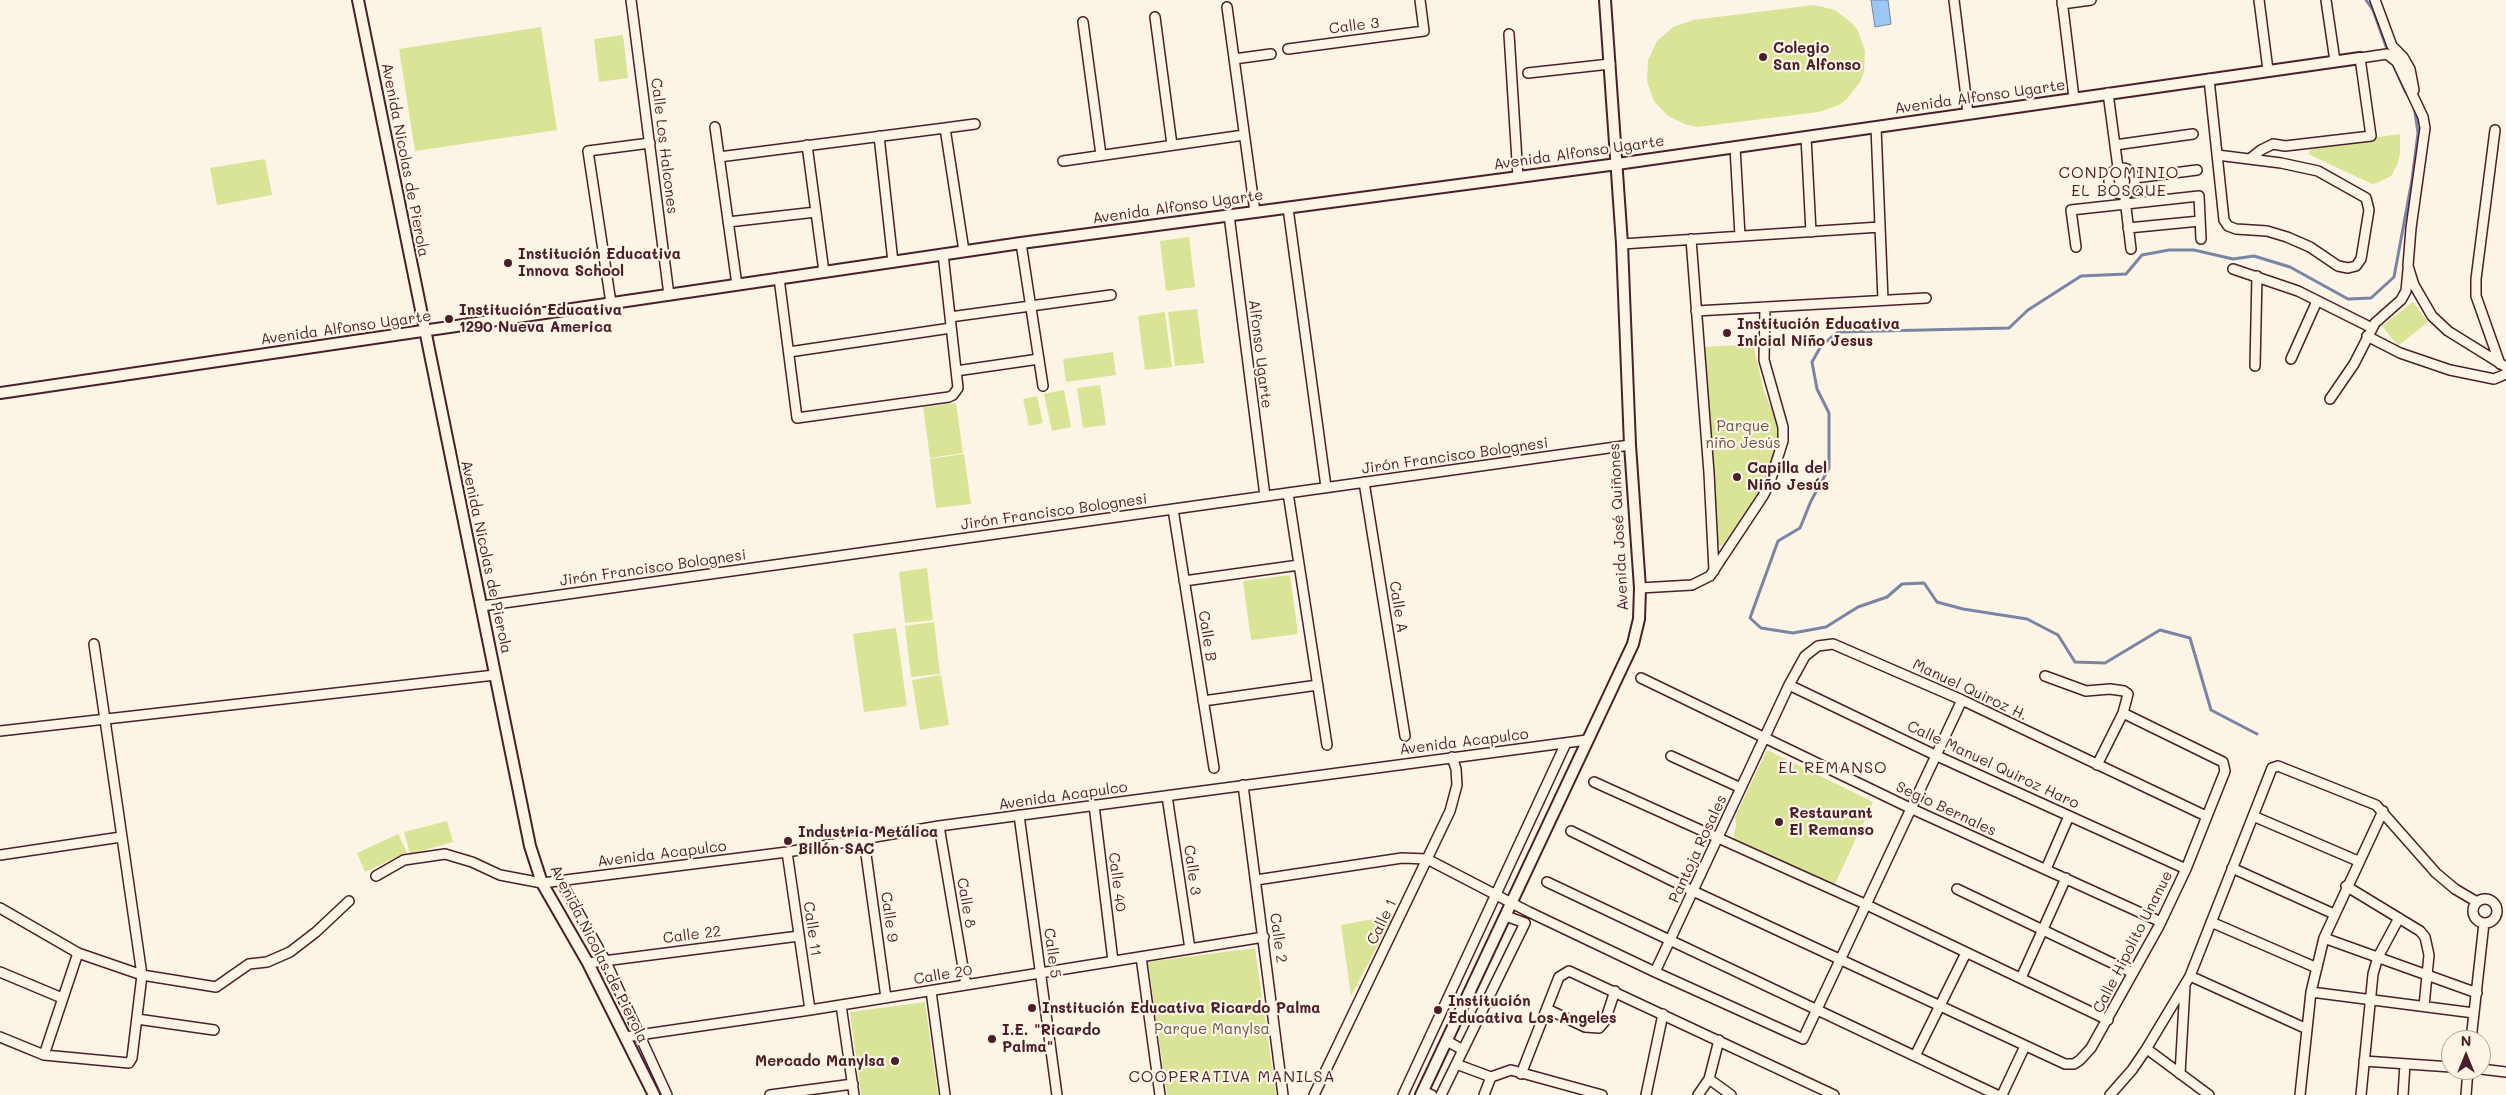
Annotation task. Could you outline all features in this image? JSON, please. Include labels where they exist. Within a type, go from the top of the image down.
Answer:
[{"type":"street","name":"Avenida Nicolas de Pierola","points":[[358,0],[530,846],[542,883],[588,962],[654,1095]]},
{"type":"street","name":"Calle Los Halcones","points":[[631,0],[669,295]]},
{"type":"street","name":"Calle 3","points":[[1288,49],[1424,31],[1420,0]]},
{"type":"street","name":"Avenida José Quiñones","points":[[1425,1094],[1447,1041],[1633,644],[1639,619],[1640,588],[1630,445],[1622,244],[1605,0]]},
{"type":"street","points":[[1954,0],[1968,113]]},
{"type":"street","points":[[2074,98],[2062,2],[2091,0]]},
{"type":"street","points":[[2259,0],[2268,70]]},
{"type":"street","points":[[2326,0],[2335,61]]},
{"type":"street","points":[[2375,0],[2392,46],[2403,57],[2410,69],[2414,97]]},
{"type":"street","points":[[1227,7],[1255,212]]},
{"type":"street","points":[[1155,17],[1172,145]]},
{"type":"street","points":[[1083,22],[1101,155]]},
{"type":"street","points":[[1509,34],[1518,177]]},
{"type":"street","points":[[1234,59],[1271,54]]},
{"type":"street","points":[[2252,158],[2261,150],[2273,144],[2285,146],[2370,136],[2360,58],[2387,54],[2397,62],[2424,117],[2425,128],[2411,228],[2406,291],[2402,300],[2370,332],[2354,364],[2330,399]]},
{"type":"street","name":"Avenida Alfonso Ugarte","points":[[0,392],[425,332],[964,251],[1617,164],[2360,58]]},
{"type":"street","points":[[1528,73],[1610,64]]},
{"type":"street","points":[[2209,79],[2217,155],[2224,220],[2228,226],[2236,229],[2267,231],[2287,237],[2310,247],[2338,266],[2348,268],[2356,266],[2361,259],[2369,210],[2366,198],[2318,171],[2252,158],[2217,155]]},
{"type":"street","points":[[2108,94],[2118,168]]},
{"type":"street","points":[[719,156],[975,124]]},
{"type":"street","points":[[715,126],[737,285]]},
{"type":"street","points":[[1876,126],[1883,300]]},
{"type":"street","points":[[945,128],[964,251]]},
{"type":"street","points":[[2495,130],[2476,279],[2476,296],[2503,366]]},
{"type":"street","points":[[2115,145],[2193,134]]},
{"type":"street","points":[[1063,161],[1244,135]]},
{"type":"street","points":[[879,136],[893,262]]},
{"type":"street","points":[[1806,137],[1811,232]]},
{"type":"street","points":[[611,303],[588,151],[650,143]]},
{"type":"street","points":[[806,145],[824,272]]},
{"type":"street","points":[[1735,147],[1740,236]]},
{"type":"street","points":[[2118,168],[2126,168],[2135,178],[2132,190],[2124,194],[2115,193],[2109,186],[2110,173],[2118,168]]},
{"type":"street","points":[[2135,178],[2197,170]]},
{"type":"street","points":[[2124,194],[2131,249]]},
{"type":"street","points":[[2076,247],[2071,210],[2198,196],[2202,239]]},
{"type":"street","points":[[1288,208],[1326,487]]},
{"type":"street","points":[[728,222],[816,212]]},
{"type":"street","name":"Alfonso Ugarte","points":[[1229,215],[1264,496]]},
{"type":"street","points":[[2128,228],[2200,220]]},
{"type":"street","points":[[1622,244],[1880,227]]},
{"type":"street","points":[[1691,239],[1709,473],[1714,571]]},
{"type":"street","points":[[1022,243],[1043,386]]},
{"type":"street","points":[[780,278],[797,418],[949,397],[958,388],[943,254]]},
{"type":"street","points":[[2408,266],[2414,284],[2432,316],[2448,331],[2503,366]]},
{"type":"street","points":[[2233,269],[2257,276],[2317,301],[2370,332],[2400,353],[2450,370],[2494,379],[2506,374]]},
{"type":"street","points":[[2254,366],[2257,276]]},
{"type":"street","points":[[950,317],[1112,295]]},
{"type":"street","points":[[1696,312],[1926,298]]},
{"type":"street","points":[[2291,359],[2317,301]]},
{"type":"street","points":[[1640,588],[1692,585],[1701,582],[1714,571],[1763,496],[1778,461],[1783,442],[1780,413],[1764,360],[1765,307]]},
{"type":"street","points":[[789,352],[952,328]]},
{"type":"street","points":[[956,371],[1039,359]]},
{"type":"street","name":"Jirón Francisco Bolognesi","points":[[482,606],[1630,445]]},
{"type":"street","name":"Calle A","points":[[1364,482],[1406,736]]},
{"type":"street","points":[[1288,493],[1327,745]]},
{"type":"street","name":"Calle B","points":[[1173,509],[1214,768]]},
{"type":"street","points":[[1184,581],[1299,565]]},
{"type":"street","points":[[0,1037],[44,1055],[129,1063],[132,1058],[142,975],[94,644]]},
{"type":"street","name":"Manuel Quiroz H.","points":[[1765,738],[1789,685],[1805,656],[1818,646],[1833,644],[1962,700],[2206,816]]},
{"type":"street","points":[[0,731],[495,675]]},
{"type":"street","points":[[2045,676],[2086,691],[2110,689],[2124,691],[2128,694],[2128,700],[2123,713],[2097,765]]},
{"type":"street","name":"Segio Bernales","points":[[1641,678],[1910,808],[2161,922]]},
{"type":"street","points":[[1203,701],[1318,685]]},
{"type":"street","name":"Calle Manuel Quiroz Haro","points":[[1789,685],[2186,869]]},
{"type":"street","points":[[1256,880],[1402,858],[1428,859],[1512,903],[1655,972],[1803,1039],[1935,754],[1962,700]]},
{"type":"street","name":"Calle Hipolito Unanue","points":[[2025,1046],[2065,1064],[2080,1060],[2108,1020],[2161,922],[2186,869],[2225,771],[2223,762],[2123,713]]},
{"type":"street","name":"Pantoja Rosales","points":[[1655,972],[1765,738]]},
{"type":"street","name":"Avenida Acapulco","points":[[542,883],[787,852],[939,826],[1019,815],[1587,740]]},
{"type":"street","points":[[1403,1095],[1566,743]]},
{"type":"street","points":[[1671,756],[1742,788]]},
{"type":"street","name":"Calle 1","points":[[1314,1095],[1428,859],[1454,798],[1456,769],[1452,757]]},
{"type":"street","points":[[2110,1095],[2132,1070],[2187,980],[2272,768],[2278,766],[2376,805],[2436,873],[2455,889],[2477,902],[2488,900],[2506,912]]},
{"type":"street","points":[[1594,782],[1866,905],[2108,1020]]},
{"type":"street","name":"Calle 2","points":[[1244,786],[1283,1095]]},
{"type":"street","name":"Calle 3","points":[[1167,796],[1190,949]]},
{"type":"street","name":"Calle 40","points":[[1094,805],[1113,961]]},
{"type":"street","points":[[2300,1095],[2311,992],[2324,938],[2346,886],[2382,811]]},
{"type":"street","name":"Calle 5","points":[[1019,815],[1057,1095]]},
{"type":"street","points":[[2046,869],[2069,816]]},
{"type":"street","points":[[2253,816],[2358,860]]},
{"type":"street","name":"Calle 8","points":[[939,826],[966,985]]},
{"type":"street","points":[[1571,831],[1693,892],[2025,1046],[2002,1095]]},
{"type":"street","points":[[0,855],[121,838]]},
{"type":"street","name":"Calle 9","points":[[864,840],[886,998]]},
{"type":"street","name":"Calle 11","points":[[787,852],[810,1010]]},
{"type":"street","points":[[376,876],[404,860],[445,854],[468,860],[500,875],[542,883]]},
{"type":"street","points":[[2232,868],[2334,914]]},
{"type":"street","points":[[2021,978],[2066,878]]},
{"type":"street","points":[[560,880],[605,960],[667,1095]]},
{"type":"street","points":[[1546,882],[1997,1095]]},
{"type":"street","points":[[2346,886],[2425,936],[2429,955],[2424,1006]]},
{"type":"street","points":[[1957,889],[2133,972]]},
{"type":"street","points":[[0,908],[78,953],[142,975],[216,987],[249,964],[267,962],[290,952],[316,932],[349,901]]},
{"type":"street","points":[[2477,902],[2473,913],[2477,920],[2484,923],[2494,918],[2496,907]]},
{"type":"street","points":[[1441,1095],[1525,923],[1506,916]]},
{"type":"street","points":[[2361,1095],[2373,974],[2378,957],[2399,918]]},
{"type":"street","points":[[2211,922],[2317,968]]},
{"type":"street","points":[[2472,1030],[2484,923]]},
{"type":"street","name":"Calle 22","points":[[588,962],[799,936]]},
{"type":"street","name":"Calle 20","points":[[626,1037],[810,1010],[1264,937]]},
{"type":"street","points":[[2324,938],[2477,993]]},
{"type":"street","points":[[44,1055],[78,953]]},
{"type":"street","points":[[1915,1056],[1966,953]]},
{"type":"street","points":[[1142,957],[1160,1095]]},
{"type":"street","points":[[1521,1074],[1559,978],[1569,971],[1834,1095]]},
{"type":"street","points":[[0,972],[62,998]]},
{"type":"street","points":[[2187,980],[2307,1029]]},
{"type":"street","points":[[2180,1074],[2187,980]]},
{"type":"street","points":[[931,991],[946,1095]]},
{"type":"street","points":[[1546,1009],[1585,1027],[1599,1028],[1605,1021],[1615,991]]},
{"type":"street","points":[[2311,992],[2474,1012]]},
{"type":"street","points":[[841,1005],[854,1095]]},
{"type":"street","points":[[1646,1095],[1663,1014]]},
{"type":"street","points":[[137,1019],[214,1030]]},
{"type":"street","points":[[1698,1095],[1709,1079],[1719,1040]]},
{"type":"street","points":[[1447,1041],[1463,1050]]},
{"type":"street","points":[[2146,1049],[2209,1095]]},
{"type":"street","points":[[2364,1061],[2441,1066]]},
{"type":"street","points":[[1456,1064],[1491,1077],[1510,1070],[1602,1095]]},
{"type":"street","points":[[2403,1095],[2405,1064]]},
{"type":"street","points":[[2491,1070],[2506,1072]]},
{"type":"street","points":[[1484,1095],[1491,1077]]},
{"type":"street","points":[[1709,1079],[1731,1095]]},
{"type":"street","points":[[2466,1095],[2467,1080]]},
{"type":"street","points":[[770,1095],[853,1084]]},
{"type":"green space","points":[[1814,5],[1835,10],[1852,23],[1858,31],[1865,51],[1864,72],[1860,82],[1847,99],[1839,105],[1819,112],[1697,127],[1687,125],[1668,116],[1654,101],[1647,81],[1648,60],[1657,41],[1673,27],[1693,20]]},
{"type":"green space","points":[[541,27],[557,130],[415,151],[399,49]]},
{"type":"green space","points":[[623,35],[628,78],[599,82],[594,39]]},
{"type":"green space","points":[[2400,134],[2400,153],[2397,165],[2391,176],[2377,183],[2372,184],[2308,154],[2313,146]]},
{"type":"green space","points":[[265,159],[272,195],[217,205],[210,168]]},
{"type":"green space","points":[[1189,237],[1195,287],[1166,291],[1160,241]]},
{"type":"green space","points":[[2413,302],[2428,322],[2398,346],[2382,326]]},
{"type":"green space","points":[[1197,309],[1204,363],[1175,366],[1168,312]]},
{"type":"green space","points":[[1165,312],[1172,367],[1145,370],[1138,316]]},
{"type":"green space","name":"Parque niño Jesús","points":[[1753,344],[1764,391],[1776,420],[1779,437],[1774,462],[1755,503],[1727,543],[1720,546],[1715,543],[1703,347]]},
{"type":"green space","points":[[1113,352],[1116,375],[1066,382],[1063,359]]},
{"type":"green space","points":[[1100,385],[1106,425],[1083,428],[1077,388]]},
{"type":"green space","points":[[1064,390],[1071,427],[1052,431],[1044,394]]},
{"type":"green space","points":[[1037,396],[1043,423],[1029,426],[1023,399]]},
{"type":"green space","points":[[956,403],[963,453],[930,458],[923,407]]},
{"type":"green space","points":[[964,454],[971,504],[936,508],[930,459]]},
{"type":"green space","points":[[927,568],[933,620],[905,623],[899,572]]},
{"type":"green space","points":[[1290,575],[1298,634],[1251,640],[1243,581]]},
{"type":"green space","points":[[934,622],[940,674],[911,677],[905,626]]},
{"type":"green space","points":[[896,628],[907,706],[864,712],[853,634]]},
{"type":"green space","points":[[941,675],[949,725],[920,730],[912,680]]},
{"type":"green space","points":[[1767,750],[1873,802],[1834,886],[1733,839],[1736,826],[1735,817]]},
{"type":"green space","points":[[447,821],[453,842],[410,854],[404,832]]},
{"type":"green space","points":[[398,834],[407,852],[365,872],[357,853]]},
{"type":"green space","points":[[1394,915],[1351,996],[1341,925]]},
{"type":"green space","name":"Parque Manylsa","points":[[1255,948],[1276,1095],[1167,1095],[1148,962]]},
{"type":"green space","points":[[925,1002],[938,1095],[861,1095],[850,1012]]},
{"type":"water","points":[[1871,0],[1888,0],[1891,24],[1875,27]]},
{"type":"waterway","points":[[2366,0],[2373,10],[2388,52]]},
{"type":"waterway","points":[[2257,734],[2211,710],[2190,638],[2160,630],[2105,663],[2075,662],[2058,635],[2027,619],[1963,609],[1937,602],[1924,583],[1902,584],[1887,597],[1858,607],[1826,627],[1793,633],[1761,628],[1750,618],[1778,541],[1800,528],[1811,501],[1829,468],[1829,413],[1817,389],[1812,362],[1821,346],[1838,332],[2009,328],[2028,310],[2081,276],[2126,274],[2142,255],[2169,250],[2194,250],[2233,259],[2254,256],[2290,267],[2348,299],[2371,298],[2394,277],[2412,180],[2418,133],[2414,105],[2405,91],[2392,62]]},
{"type":"place","name":"Colegio San Alfonso","points":[[1763,57]]},
{"type":"place","name":"Institución Educativa Innova School","points":[[508,263]]},
{"type":"place","name":"Institución Educativa 1290 Nueva America","points":[[449,319]]},
{"type":"place","name":"Institución Educativa Inicial Niño Jesus","points":[[1727,333]]},
{"type":"place","name":"Capilla del Niño Jesús","points":[[1737,477]]},
{"type":"place","name":"Restaurant El Remanso","points":[[1779,822]]},
{"type":"place","name":"Industria Metálica Billón SAC","points":[[788,841]]},
{"type":"place","name":"Institución Educativa Ricardo Palma","points":[[1032,1008]]},
{"type":"place","name":"Institución Educativa Los Angeles","points":[[1438,1010]]},
{"type":"place","name":"I.E. \"Ricardo Palma\"","points":[[992,1039]]},
{"type":"place","name":"Mercado Manylsa","points":[[895,1061]]},
{"type":"district","name":"CONDOMINIO EL BOSQUE","points":[[2119,182]]},
{"type":"district","name":"EL REMANSO","points":[[1833,768]]},
{"type":"district","name":"COOPERATIVA MANILSA","points":[[1232,1077]]}]
